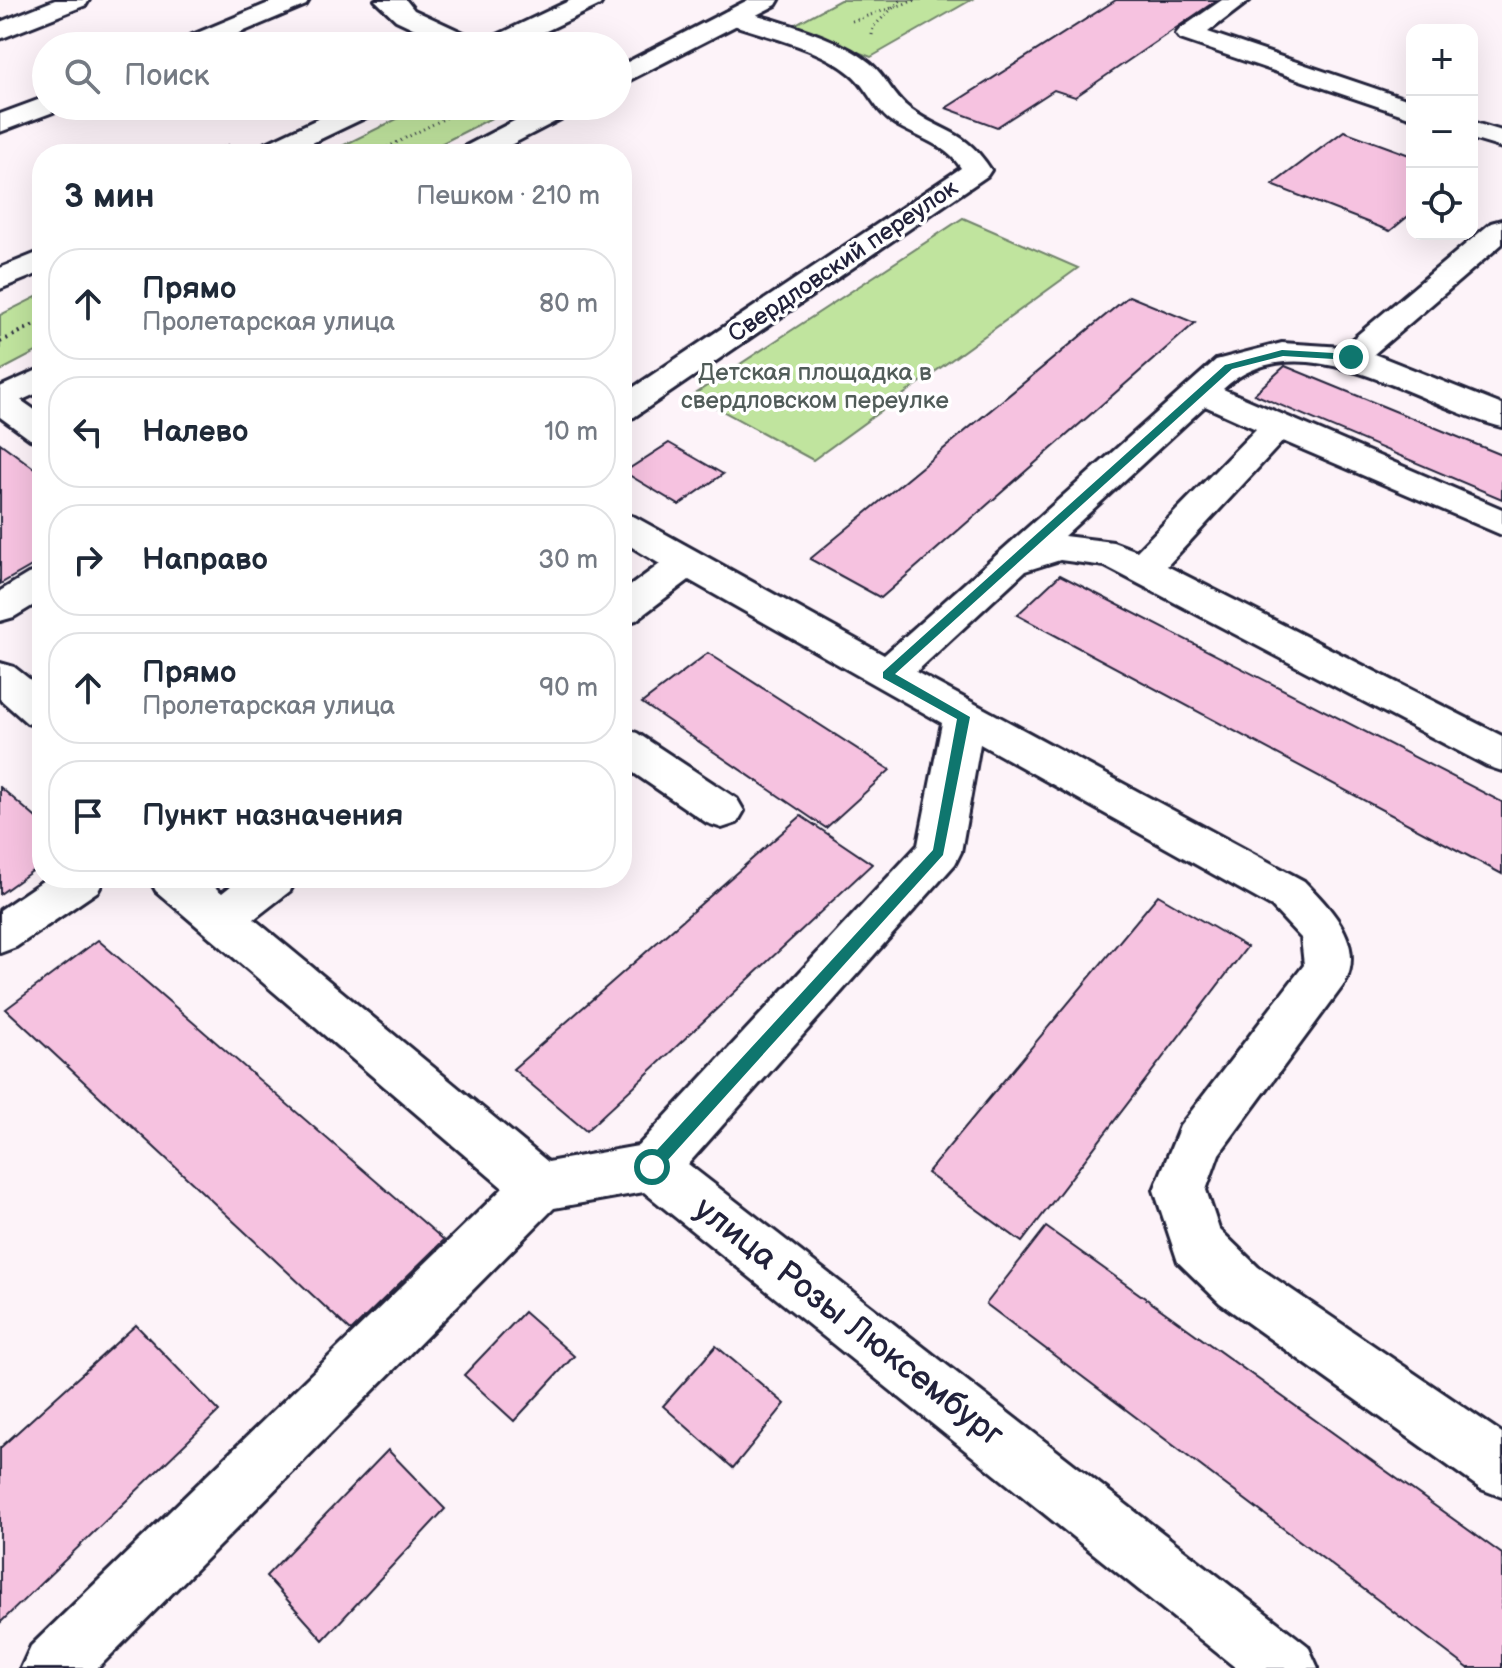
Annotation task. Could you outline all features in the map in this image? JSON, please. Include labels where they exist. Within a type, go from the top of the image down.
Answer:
[{"type":"street","points":[[0,31],[77,0]]},
{"type":"street","points":[[220,32],[297,0]]},
{"type":"street","points":[[387,0],[397,5],[405,15],[442,32]]},
{"type":"street","points":[[524,32],[591,0]]},
{"type":"street","points":[[632,71],[767,0]]},
{"type":"street","points":[[1238,0],[1189,34],[1406,108]]},
{"type":"street","name":"Свердловский переулок","points":[[632,403],[977,170],[959,144],[903,118],[886,105],[871,79],[858,66],[838,55],[734,17]]},
{"type":"street","points":[[0,124],[32,111]]},
{"type":"street","points":[[287,144],[338,120]]},
{"type":"street","points":[[491,144],[537,120]]},
{"type":"street","points":[[1478,132],[1502,140]]},
{"type":"street","points":[[1351,357],[1502,229]]},
{"type":"street","points":[[0,280],[32,265]]},
{"type":"street","points":[[887,675],[1228,367],[1282,353],[1351,357],[1502,417]]},
{"type":"street","points":[[32,383],[0,401],[32,424]]},
{"type":"street","points":[[1201,392],[1502,523]]},
{"type":"street","points":[[1142,569],[1278,426]]},
{"type":"street","points":[[632,531],[887,675],[1288,894],[1323,931],[1328,969],[1198,1142],[1180,1190],[1197,1244],[1239,1285],[1502,1468]]},
{"type":"street","points":[[1012,562],[1059,548],[1113,554],[1502,755]]},
{"type":"street","points":[[632,604],[687,563]]},
{"type":"street","points":[[0,608],[32,589]]},
{"type":"street","points":[[0,677],[32,704]]},
{"type":"street","points":[[53,1668],[540,1187],[652,1167],[939,852],[964,717]]},
{"type":"street","points":[[632,751],[722,811]]},
{"type":"street","points":[[0,934],[67,888]]},
{"type":"street","points":[[184,888],[540,1187]]},
{"type":"street","points":[[221,919],[261,888]]},
{"type":"street","name":"улица Розы Люксембург","points":[[652,1167],[1286,1668]]},
{"type":"path","points":[[872,42],[873,27],[901,0]]},
{"type":"path","points":[[853,21],[916,0]]},
{"type":"path","points":[[394,144],[441,120]]},
{"type":"path","points":[[0,342],[32,326]]},
{"type":"green space","points":[[840,0],[971,0],[871,57],[790,27]]},
{"type":"green space","points":[[395,120],[488,120],[441,144],[346,144]]},
{"type":"green space","name":"Детская площадка в свердловском переулке","points":[[963,218],[1078,268],[813,460],[693,395]]},
{"type":"green space","points":[[32,299],[32,354],[0,371],[0,315]]},
{"type":"building","points":[[1116,0],[1217,0],[1075,97],[1054,90],[997,127],[946,108]]},
{"type":"building","points":[[1344,131],[1406,154],[1406,218],[1390,231],[1272,185]]},
{"type":"building","points":[[1129,296],[1195,323],[881,598],[810,559]]},
{"type":"building","points":[[1285,366],[1502,455],[1502,499],[1254,394]]},
{"type":"building","points":[[0,443],[32,467],[32,566],[0,584]]},
{"type":"building","points":[[669,443],[723,474],[679,505],[632,477],[632,467]]},
{"type":"building","points":[[1060,575],[1502,802],[1502,874],[1017,615]]},
{"type":"building","points":[[708,653],[890,770],[826,828],[642,703]]},
{"type":"building","points":[[0,787],[32,814],[32,871],[0,894]]},
{"type":"building","points":[[801,816],[872,864],[586,1131],[513,1069]]},
{"type":"building","points":[[1158,895],[1247,947],[1022,1242],[927,1173]]},
{"type":"building","points":[[98,940],[444,1240],[351,1331],[6,1009]]},
{"type":"building","points":[[1046,1227],[1502,1554],[1502,1668],[1468,1668],[986,1304]]},
{"type":"building","points":[[524,1312],[574,1356],[514,1421],[464,1375]]},
{"type":"building","points":[[136,1325],[219,1411],[0,1623],[0,1448]]},
{"type":"building","points":[[716,1346],[785,1404],[733,1468],[663,1406]]},
{"type":"building","points":[[388,1450],[445,1509],[323,1640],[266,1576]]},
{"type":"route","points":[[652,1167],[939,852],[964,717],[887,675],[1228,367],[1282,353],[1351,357]]}]
